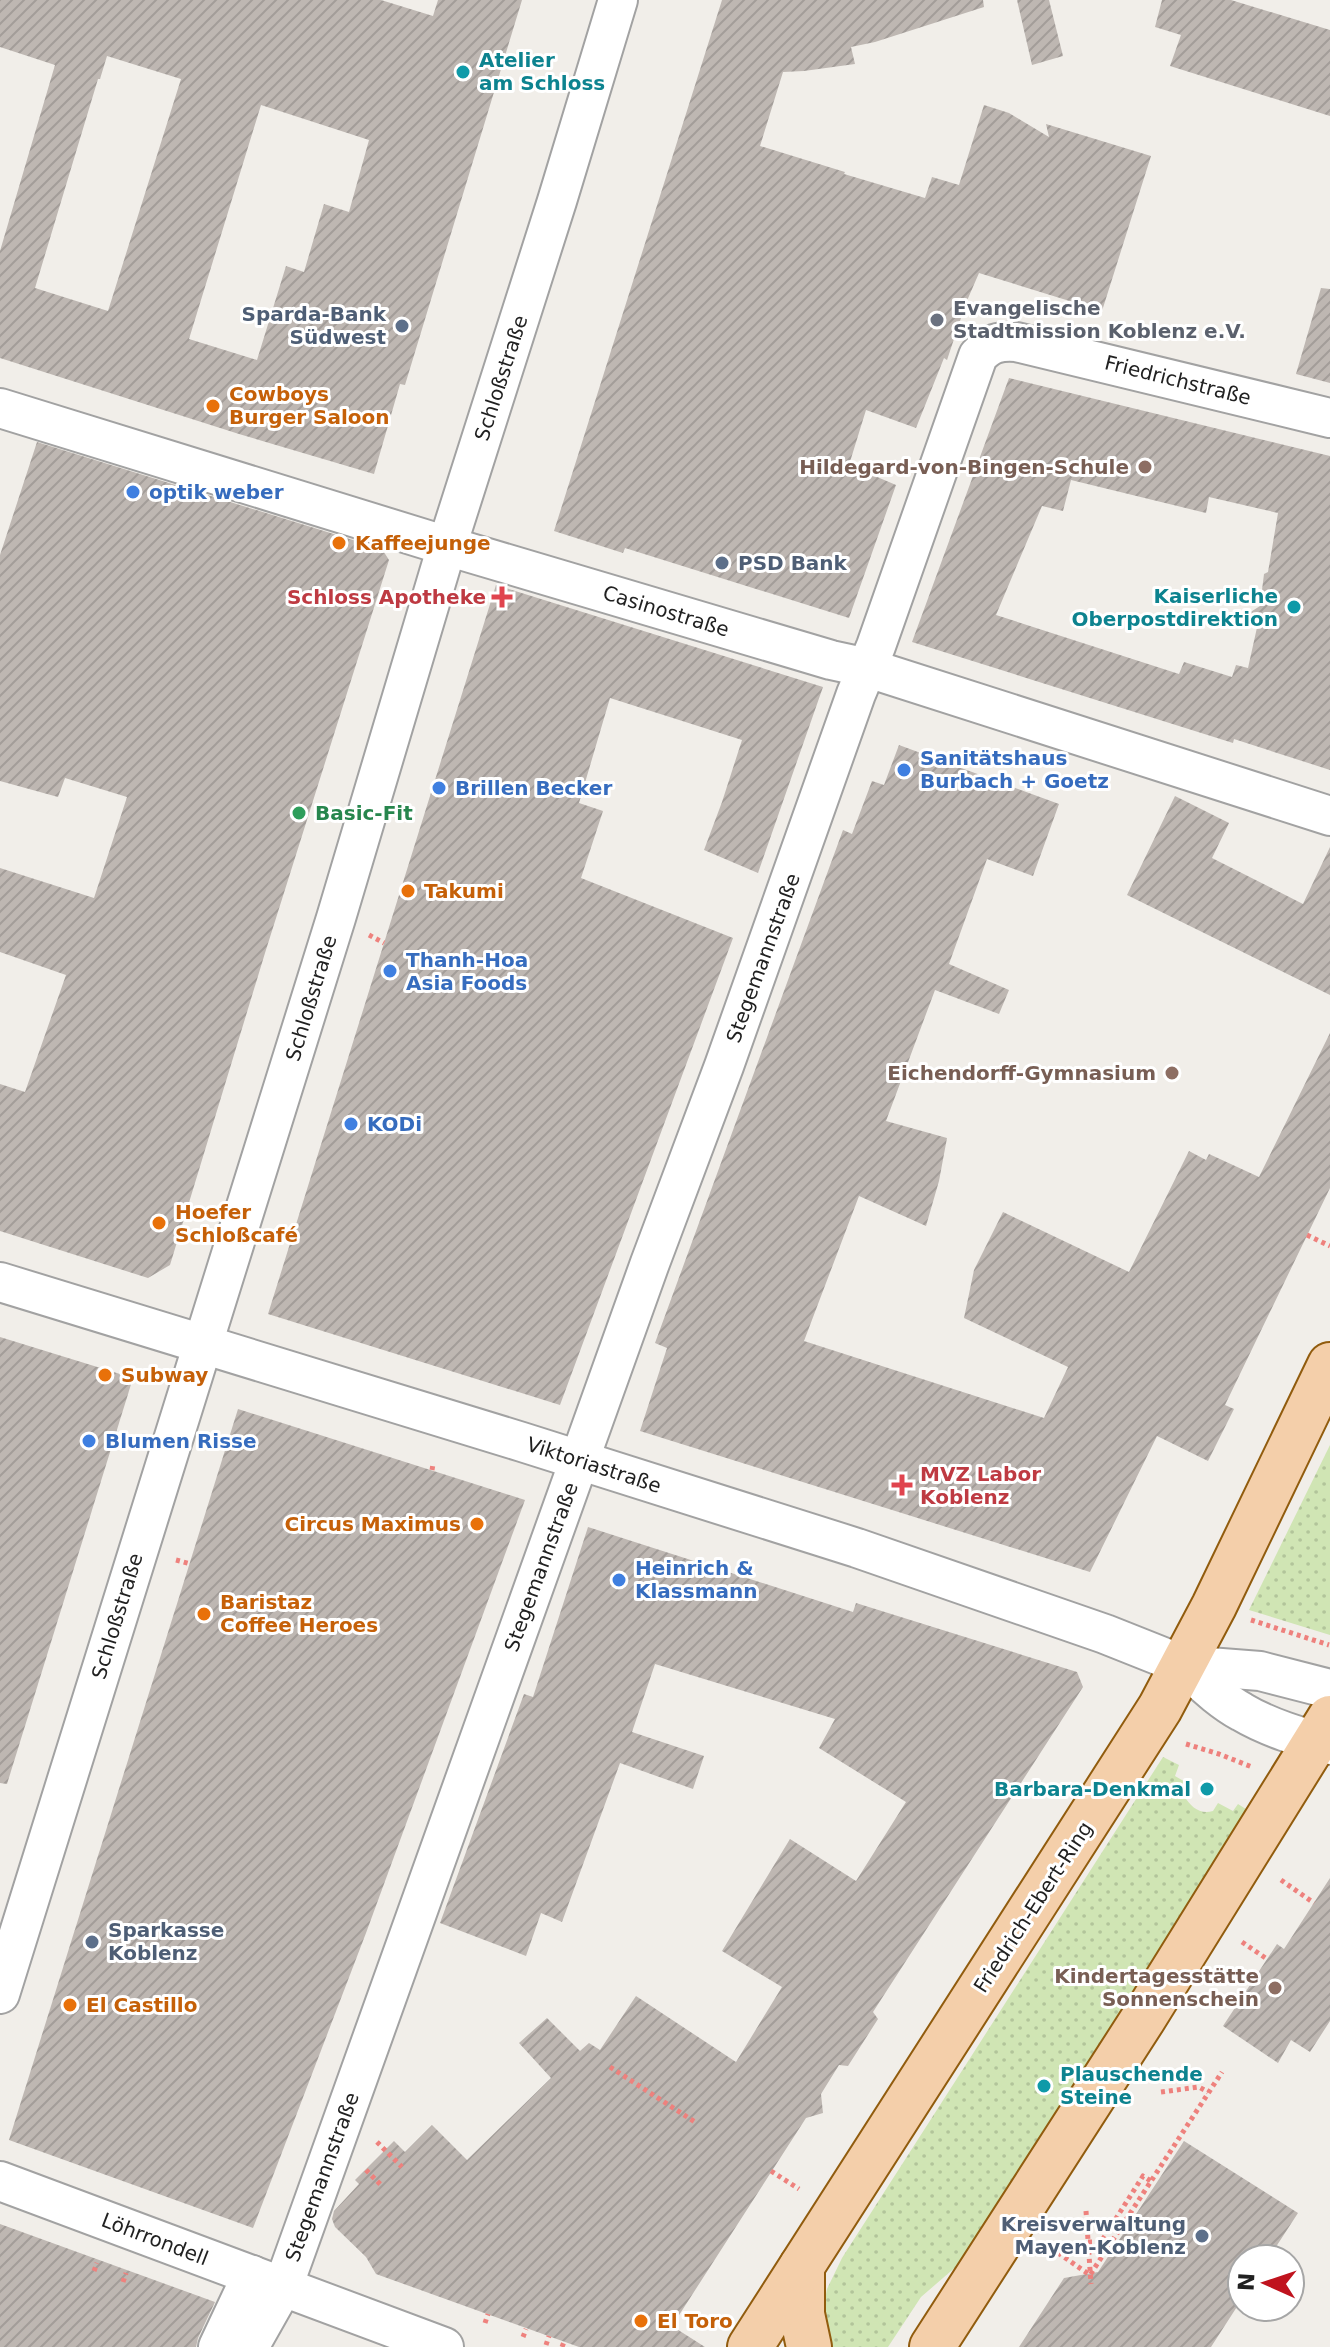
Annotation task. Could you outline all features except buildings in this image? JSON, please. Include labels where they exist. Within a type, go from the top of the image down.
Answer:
[{"type":"main road","name":"Friedrich-Ebert-Ring","points":[[750,2347],[1150,1724],[1183,1665],[1330,1365]]},
{"type":"main road","points":[[932,2347],[1325,1735]]},
{"type":"main road","points":[[802,2266],[802,2314],[809,2347]]},
{"type":"street","name":"Schloßstraße","points":[[0,1994],[336,918],[447,546],[618,0]]},
{"type":"street","name":"Friedrichstraße","points":[[868,668],[978,356],[989,344],[1016,342],[1330,418]]},
{"type":"street","name":"Casinostraße","points":[[0,409],[447,546],[831,660],[868,668],[1330,816]]},
{"type":"street","name":"Stegemannstraße","points":[[269,2297],[580,1460],[868,668]]},
{"type":"street","name":"Viktoriastraße","points":[[0,1282],[857,1548],[1105,1634],[1183,1665]]},
{"type":"street","points":[[1183,1665],[1260,1671],[1330,1689]]},
{"type":"street","points":[[1183,1665],[1241,1712],[1278,1729],[1325,1735]]},
{"type":"street","name":"Löhrrondell","points":[[0,2181],[269,2297],[444,2347]]},
{"type":"street","points":[[218,2347],[269,2297]]},
{"type":"street","points":[[249,2347],[269,2297]]},
{"type":"path","points":[[1307,1235],[1330,1246]]},
{"type":"path","points":[[1245,1618],[1330,1646]]},
{"type":"path","points":[[1177,1740],[1257,1769]]},
{"type":"path","points":[[1281,1880],[1314,1903]]},
{"type":"path","points":[[1242,1942],[1267,1959]]},
{"type":"path","points":[[610,2067],[695,2122]]},
{"type":"path","points":[[1090,2275],[1222,2072]]},
{"type":"path","points":[[1161,2092],[1199,2087],[1208,2092]]},
{"type":"path","points":[[377,2142],[402,2167]]},
{"type":"path","points":[[358,2162],[382,2186]]},
{"type":"path","points":[[771,2171],[799,2189]]},
{"type":"path","points":[[1088,2242],[1101,2242],[1143,2176],[1151,2181]]},
{"type":"path","points":[[1086,2211],[1091,2284]]},
{"type":"path","points":[[1058,2253],[1090,2275]]},
{"type":"path","points":[[94,2271],[97,2263]]},
{"type":"path","points":[[123,2282],[126,2273]]},
{"type":"path","points":[[485,2323],[488,2314]]},
{"type":"path","points":[[523,2337],[526,2329]]},
{"type":"path","points":[[546,2345],[549,2336]]},
{"type":"green space","points":[[1330,1445],[1330,1635],[1249,1610]]},
{"type":"green space","points":[[1163,1757],[1179,1765],[1175,1776],[1187,1783],[1184,1796],[1196,1809],[1213,1811],[1218,1803],[1233,1811],[1238,1804],[1249,1811],[958,2265],[921,2297],[888,2347],[829,2347],[822,2315],[827,2289],[842,2258]]},
{"type":"place","name":"Atelier am Schloss","points":[[463,72]]},
{"type":"place","name":"Evangelische Stadtmission Koblenz e.V.","points":[[937,320]]},
{"type":"place","name":"Sparda-Bank Südwest","points":[[402,326]]},
{"type":"place","name":"Cowboys Burger Saloon","points":[[213,406]]},
{"type":"place","name":"Hildegard-von-Bingen-Schule","points":[[1145,467]]},
{"type":"place","name":"optik weber","points":[[133,492]]},
{"type":"place","name":"Kaffeejunge","points":[[339,543]]},
{"type":"place","name":"PSD Bank","points":[[722,563]]},
{"type":"place","name":"Schloss Apotheke","points":[[502,597]]},
{"type":"place","name":"Kaiserliche Oberpostdirektion","points":[[1294,607]]},
{"type":"place","name":"Sanitätshaus Burbach + Goetz","points":[[904,770]]},
{"type":"place","name":"Brillen Becker","points":[[439,788]]},
{"type":"place","name":"Basic-Fit","points":[[299,813]]},
{"type":"place","name":"Takumi","points":[[408,891]]},
{"type":"place","name":"Thanh-Hoa Asia Foods","points":[[390,971]]},
{"type":"place","name":"Eichendorff-Gymnasium","points":[[1172,1073]]},
{"type":"place","name":"KODi","points":[[351,1124]]},
{"type":"place","name":"Hoefer Schloßcafé","points":[[159,1223]]},
{"type":"place","name":"Subway","points":[[105,1375]]},
{"type":"place","name":"Blumen Risse","points":[[89,1441]]},
{"type":"place","name":"MVZ Labor Koblenz","points":[[902,1485]]},
{"type":"place","name":"Circus Maximus","points":[[477,1524]]},
{"type":"place","name":"Heinrich & Klassmann","points":[[619,1580]]},
{"type":"place","name":"Baristaz Coffee Heroes","points":[[204,1614]]},
{"type":"place","name":"Barbara-Denkmal","points":[[1207,1789]]},
{"type":"place","name":"Sparkasse Koblenz","points":[[92,1942]]},
{"type":"place","name":"Kindertagesstätte Sonnenschein","points":[[1275,1988]]},
{"type":"place","name":"El Castillo","points":[[70,2005]]},
{"type":"place","name":"Plauschende Steine","points":[[1044,2086]]},
{"type":"place","name":"Kreisverwaltung Mayen-Koblenz","points":[[1202,2236]]},
{"type":"place","name":"El Toro","points":[[641,2321]]}]
